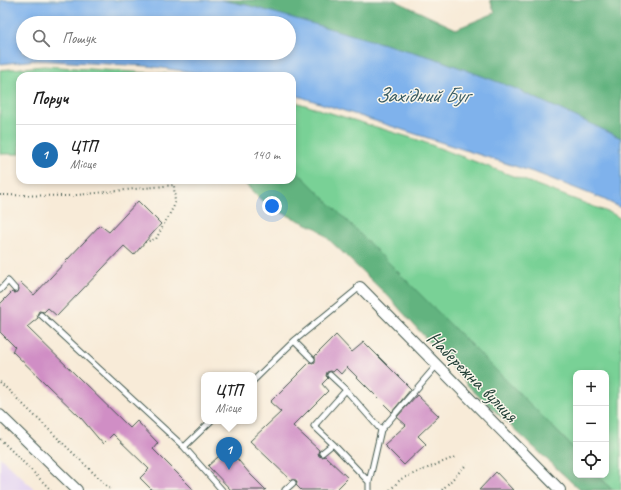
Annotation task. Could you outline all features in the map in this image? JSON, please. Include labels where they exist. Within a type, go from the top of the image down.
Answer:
[{"type":"street","name":"Набережна вулиця","points":[[360,287],[560,490]]},
{"type":"street","points":[[0,415],[77,490]]},
{"type":"lane","points":[[0,290],[8,281],[15,289]]},
{"type":"lane","points":[[257,377],[294,341],[360,287]]},
{"type":"lane","points":[[41,315],[184,447],[222,490]]},
{"type":"lane","points":[[294,341],[312,359]]},
{"type":"lane","points":[[369,490],[369,482],[382,430],[436,365]]},
{"type":"lane","points":[[330,375],[346,390],[382,430]]},
{"type":"lane","points":[[346,390],[314,426],[369,482]]},
{"type":"lane","points":[[184,447],[208,424]]},
{"type":"lane","points":[[322,453],[333,444]]},
{"type":"lane","points":[[285,490],[293,482]]},
{"type":"path","points":[[0,195],[67,196],[174,185],[175,204],[156,239],[145,242]]},
{"type":"path","points":[[0,382],[111,490]]},
{"type":"path","points":[[0,439],[51,490]]},
{"type":"path","points":[[390,490],[401,479],[455,457]]},
{"type":"path","points":[[442,490],[467,464]]},
{"type":"shaded area","points":[[0,457],[35,490],[0,490]]},
{"type":"green space","points":[[221,0],[394,0],[456,29],[495,13],[490,0],[621,0],[621,142],[296,23],[296,16],[277,16],[247,5]]},
{"type":"green space","points":[[44,66],[133,72],[16,72],[16,154],[0,154],[0,70]]},
{"type":"green space","points":[[296,102],[418,140],[613,214],[621,219],[621,490],[612,490],[601,478],[609,478],[609,370],[573,370],[573,448],[296,170]]},
{"type":"green space","points":[[296,170],[573,448],[573,478],[601,478],[612,490],[580,490],[472,390],[389,297],[318,229],[267,206],[245,184],[296,184]]},
{"type":"water","name":"Західний Буг","points":[[0,0],[221,0],[247,5],[286,16],[16,16],[16,60],[36,60],[0,64]]},
{"type":"water","name":"Західний Буг","points":[[296,19],[434,58],[514,88],[621,138],[621,208],[603,199],[539,174],[296,95],[296,72],[191,72],[148,66],[36,60],[296,60]]},
{"type":"building","points":[[138,201],[161,224],[134,255],[124,246],[57,316],[48,308],[44,312],[39,311],[37,315],[38,318],[27,327],[130,428],[137,421],[158,443],[153,449],[194,490],[152,490],[140,478],[149,469],[113,434],[103,444],[81,418],[12,351],[15,347],[0,332],[0,304],[12,292],[18,292],[18,286],[21,283],[34,295],[100,225],[109,232]]},
{"type":"building","points":[[336,335],[352,352],[364,342],[411,389],[392,412],[347,367],[341,374],[336,369],[333,372],[327,372],[326,376],[328,378],[322,384],[328,391],[293,426],[319,450],[319,456],[325,456],[348,478],[336,490],[301,490],[296,485],[296,480],[291,480],[250,441],[281,412],[270,402],[310,362],[315,362],[315,356]]},
{"type":"building","points":[[417,395],[439,416],[418,436],[426,444],[404,465],[384,445],[406,425],[397,417]]},
{"type":"building","points":[[228,448],[266,490],[231,490],[208,466]]},
{"type":"building","points":[[496,472],[513,490],[479,490]]},
{"type":"place","name":"ЦТП","points":[[229,470]]}]
